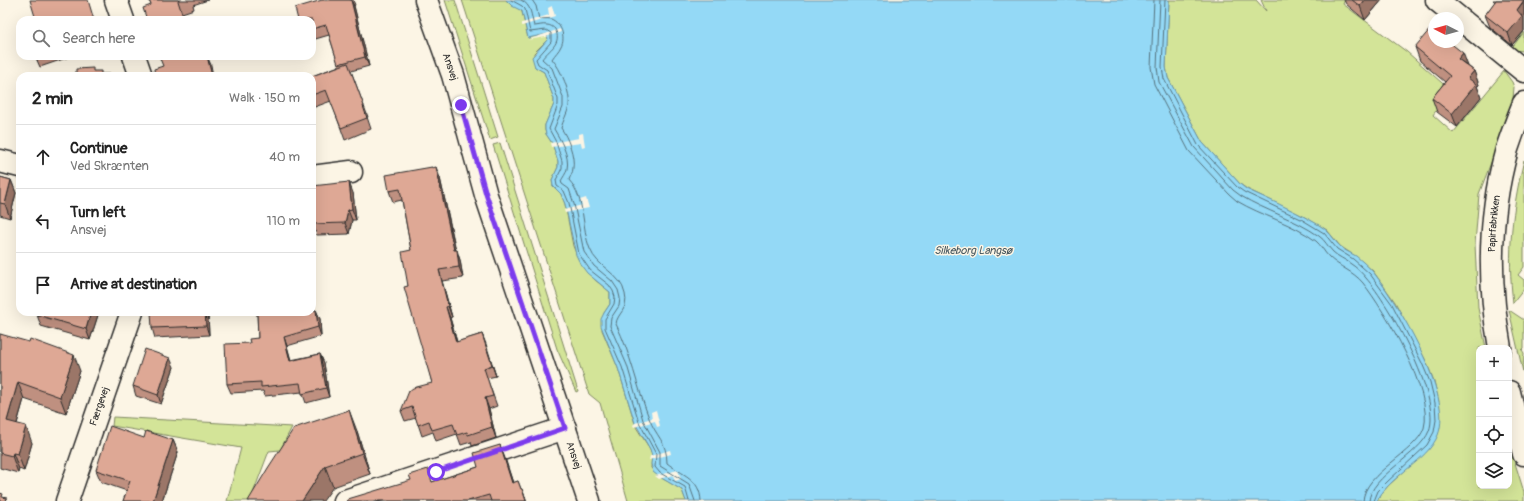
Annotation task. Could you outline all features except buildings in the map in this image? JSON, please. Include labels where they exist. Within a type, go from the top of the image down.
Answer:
[{"type":"street","points":[[116,0],[121,16]]},
{"type":"street","name":"Ansvej","points":[[426,0],[453,76],[486,194],[498,231],[589,501]]},
{"type":"street","points":[[1437,0],[1524,71]]},
{"type":"street","points":[[135,60],[140,72]]},
{"type":"street","name":"Papirfabrikken","points":[[1500,345],[1493,296],[1491,264],[1493,231],[1498,189],[1507,149],[1524,103]]},
{"type":"street","points":[[0,161],[16,165]]},
{"type":"street","points":[[316,176],[351,172]]},
{"type":"street","name":"Færgevej","points":[[68,501],[131,316]]},
{"type":"street","points":[[1512,404],[1524,454]]},
{"type":"street","points":[[345,501],[565,428]]},
{"type":"green space","points":[[445,0],[455,0],[498,137],[490,140]]},
{"type":"green space","points":[[462,0],[506,0],[522,12],[528,38],[547,33],[548,39],[534,53],[535,67],[544,72],[554,99],[554,104],[545,125],[546,134],[552,143],[558,161],[558,167],[552,180],[553,186],[561,194],[565,204],[573,246],[581,265],[595,280],[610,292],[610,304],[604,313],[602,330],[618,368],[636,427],[650,449],[652,456],[651,468],[658,476],[682,490],[686,501],[628,501],[600,403],[589,394]]},
{"type":"green space","points":[[1169,0],[1256,0],[1266,11],[1261,0],[1345,0],[1343,4],[1407,52],[1450,90],[1433,115],[1453,133],[1504,71],[1514,87],[1513,99],[1511,110],[1479,194],[1475,244],[1478,308],[1485,345],[1476,345],[1476,489],[1512,489],[1512,454],[1524,492],[1524,501],[1377,501],[1389,485],[1430,448],[1440,420],[1439,403],[1434,381],[1426,361],[1395,302],[1373,271],[1340,246],[1327,230],[1240,184],[1202,142],[1168,78],[1166,67]]},
{"type":"green space","points":[[1524,32],[1524,51],[1510,50]]},
{"type":"green space","points":[[500,143],[578,391],[576,392],[557,349],[493,145]]},
{"type":"green space","points":[[1524,160],[1524,267],[1518,275],[1524,280],[1524,289],[1513,303],[1510,266],[1512,231],[1516,196]]},
{"type":"green space","points":[[1509,310],[1524,320],[1524,348],[1522,350],[1524,353],[1523,372]]},
{"type":"green space","points":[[113,417],[292,427],[280,450],[269,451],[250,501],[227,501],[241,448],[112,426]]},
{"type":"water","name":"Silkeborg Langsø","points":[[506,0],[1169,0],[1166,67],[1168,78],[1202,142],[1246,189],[1296,212],[1322,227],[1346,251],[1356,256],[1374,273],[1409,327],[1431,374],[1438,397],[1441,418],[1438,435],[1426,453],[1391,483],[1377,501],[686,501],[682,490],[653,472],[650,449],[635,423],[618,368],[601,326],[601,319],[610,304],[610,292],[587,273],[581,265],[576,255],[565,204],[561,194],[553,186],[552,180],[558,167],[558,161],[552,143],[546,134],[545,125],[554,104],[554,99],[544,72],[535,67],[532,57],[548,39],[547,34],[528,38],[522,11],[512,6]]},
{"type":"pier","points":[[552,6],[555,16],[522,26],[522,23],[549,15],[548,8]]},
{"type":"pier","points":[[560,29],[561,32],[546,37],[527,40]]},
{"type":"pier","points":[[583,133],[585,146],[582,147],[581,143],[551,147],[550,143],[579,138],[579,134]]},
{"type":"pier","points":[[586,198],[589,208],[565,213],[564,210],[582,205],[580,200]]},
{"type":"pier","points":[[656,410],[660,426],[657,427],[655,421],[634,427],[633,425],[635,423],[652,418],[651,412]]},
{"type":"pier","points":[[670,450],[671,454],[649,460],[650,456]]},
{"type":"pier","points":[[678,470],[681,479],[675,481],[673,475],[659,479],[655,476]]},
{"type":"route","points":[[436,472],[565,428],[486,194],[461,105]]}]
